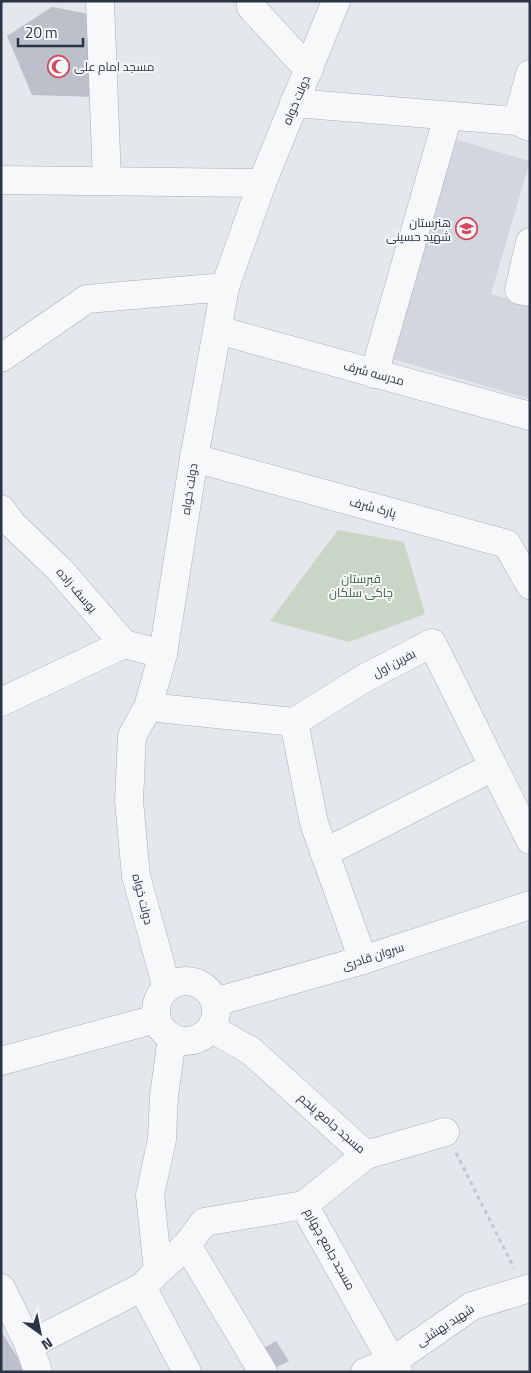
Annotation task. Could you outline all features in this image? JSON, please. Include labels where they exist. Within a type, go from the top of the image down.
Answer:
[{"type":"street","points":[[100,1],[107,180]]},
{"type":"street","points":[[251,1],[251,7],[309,70]]},
{"type":"street","name":"دولت خواه","points":[[167,988],[136,876],[129,801],[132,736],[148,707],[163,654],[194,458],[225,287],[262,183],[336,1]]},
{"type":"street","points":[[294,103],[523,124],[530,74]]},
{"type":"street","points":[[374,374],[448,116]]},
{"type":"street","points":[[1,180],[262,183]]},
{"type":"street","points":[[530,242],[519,290],[530,292]]},
{"type":"street","points":[[1,358],[87,298],[225,287]]},
{"type":"street","name":"مدرسه شرف","points":[[218,330],[530,416]]},
{"type":"street","name":"پارک شرف","points":[[194,458],[507,544],[530,585]]},
{"type":"street","name":"یوسف زاده","points":[[5,521],[59,569],[124,644]]},
{"type":"street","name":"بفرین اول","points":[[294,722],[363,679],[432,643],[530,840]]},
{"type":"street","points":[[1,702],[124,644],[163,654]]},
{"type":"street","points":[[148,707],[294,722],[314,823],[362,960]]},
{"type":"street","points":[[324,853],[494,767]]},
{"type":"street","name":"سروان قادری","points":[[215,1002],[362,960],[530,904]]},
{"type":"street","points":[[1,1061],[164,1029],[180,1041],[197,1040],[205,1035],[215,1020],[215,1002],[210,993],[204,986],[195,982],[185,981],[175,983],[167,988],[157,1002],[164,1029],[164,1096],[162,1139],[150,1195],[150,1279],[187,1372]]},
{"type":"street","name":"مسجد جامع پنجم","points":[[211,1028],[251,1051],[366,1155],[445,1132]]},
{"type":"street","name":"مسجد جامع چهارم","points":[[366,1155],[304,1205],[395,1366]]},
{"type":"street","points":[[29,1346],[150,1279],[187,1244],[204,1222],[304,1205]]},
{"type":"street","points":[[187,1244],[262,1372]]},
{"type":"street","points":[[1,1288],[29,1346],[38,1372]]},
{"type":"street","name":"شهید بهشتی","points":[[365,1372],[395,1366],[472,1306],[528,1289]]},
{"type":"path","points":[[445,1132],[528,1289]]},
{"type":"shaded area","name":"هنرستان شهید حسینی","points":[[451,138],[530,161],[491,294],[530,305],[530,399],[386,357]]},
{"type":"green space","name":"قبرستان چاکی سلکان","points":[[338,530],[404,542],[425,614],[349,642],[270,621]]},
{"type":"building","name":"مسجد امام علی","points":[[52,7],[95,15],[97,97],[32,95],[7,36]]},
{"type":"building","points":[[1,1330],[4,1336],[27,1372],[1,1372]]},
{"type":"building","points":[[276,1341],[289,1361],[271,1370],[258,1351]]},
{"type":"place","name":"مسجد امام علی","points":[[58,66]]},
{"type":"place","name":"هنرستان شهید حسینی","points":[[467,229]]}]
